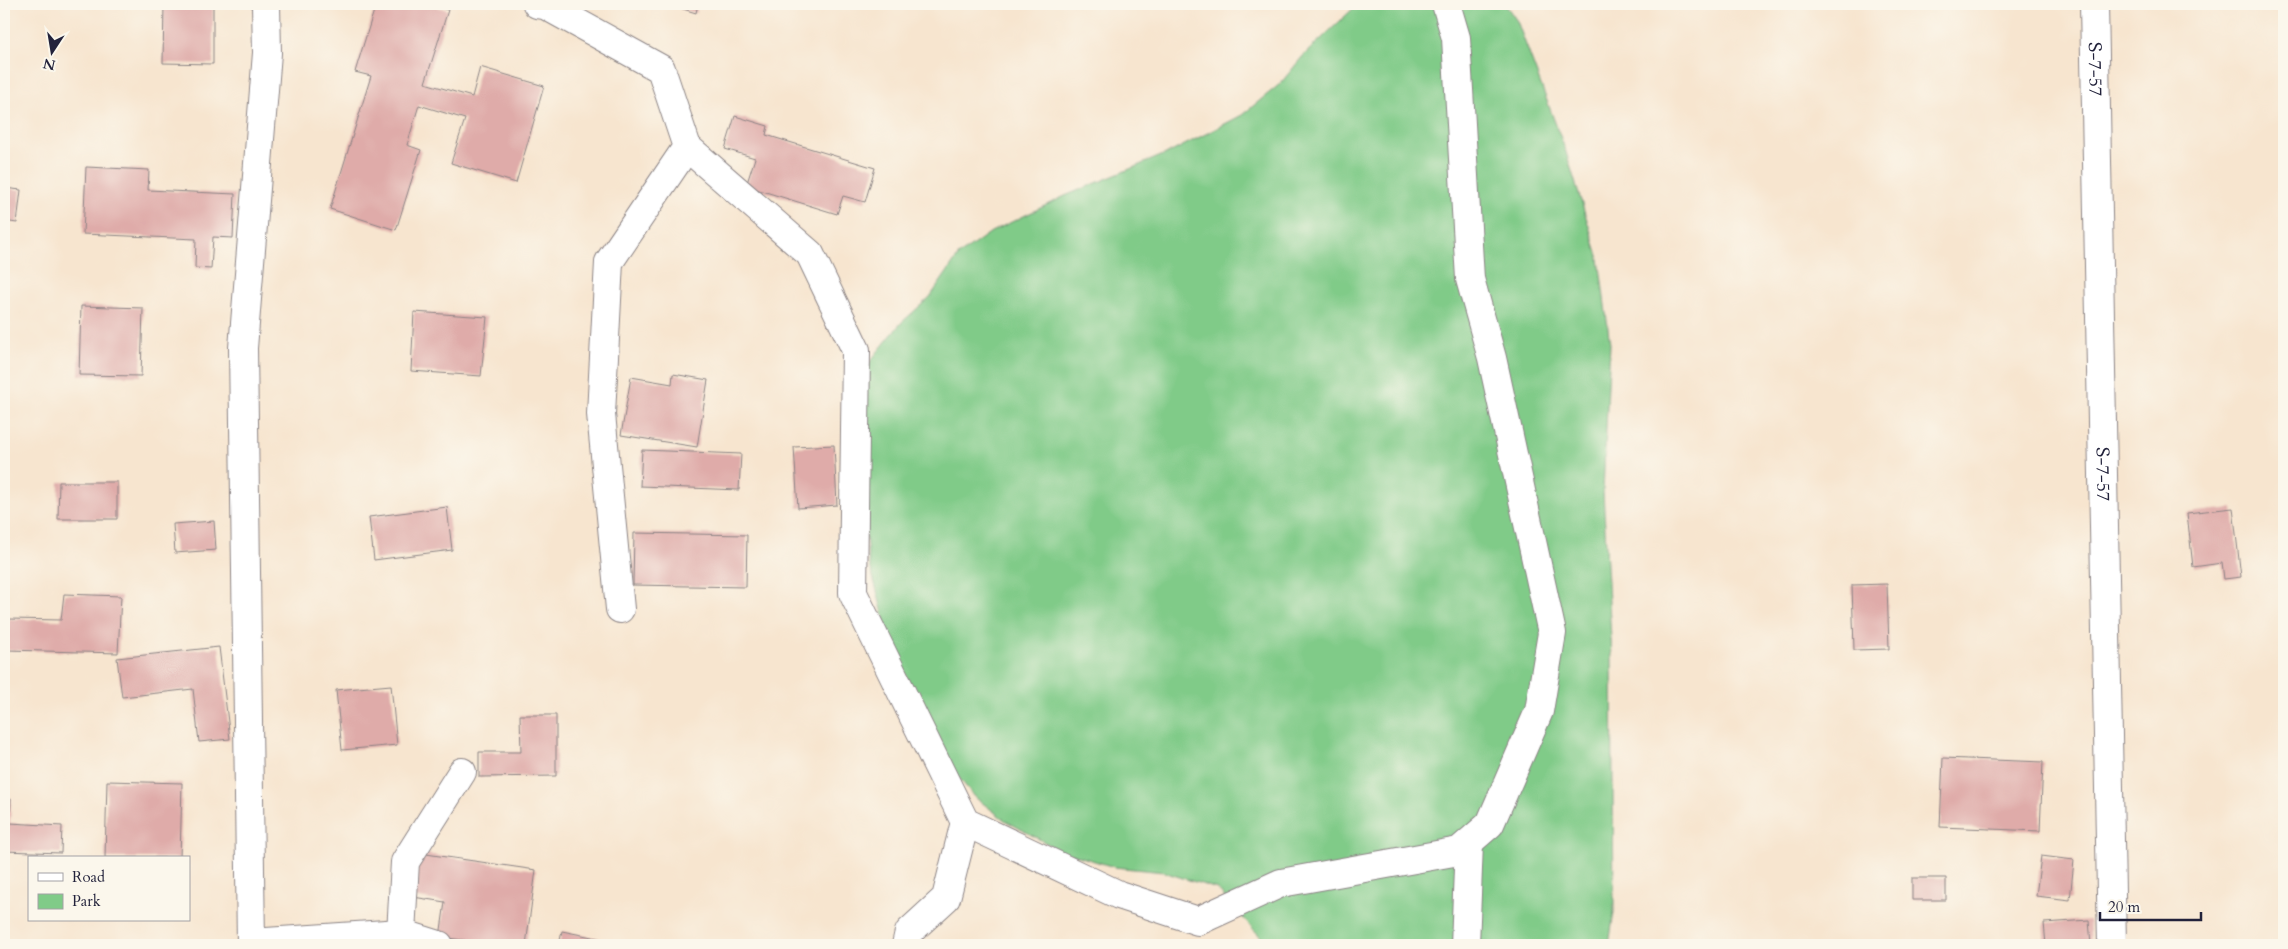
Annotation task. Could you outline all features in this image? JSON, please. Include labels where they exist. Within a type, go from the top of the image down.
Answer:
[{"type":"street","points":[[266,4],[267,53],[243,348],[251,944],[401,933],[439,945]]},
{"type":"street","points":[[538,4],[544,5],[661,69],[687,147],[810,254],[856,350],[853,593],[965,822],[1119,895],[1198,921],[1281,883],[1459,851],[1490,824],[1539,711],[1552,633],[1492,358],[1470,279],[1456,38],[1446,4]]},
{"type":"street","name":"Տ-7-57","points":[[2094,4],[2112,945]]},
{"type":"street","points":[[620,608],[601,414],[609,262],[687,147]]},
{"type":"street","points":[[401,933],[405,862],[462,772]]},
{"type":"street","points":[[906,945],[909,932],[946,898],[965,822]]},
{"type":"street","points":[[1465,945],[1468,843]]},
{"type":"green space","points":[[1358,4],[1505,4],[1517,21],[1565,149],[1599,259],[1610,344],[1603,491],[1612,657],[1614,912],[1609,945],[1268,945],[1217,889],[1164,872],[1114,867],[1059,850],[1006,821],[976,798],[945,762],[891,643],[868,558],[856,406],[871,360],[901,323],[930,297],[959,255],[991,232],[1065,196],[1173,151],[1242,115],[1280,84],[1303,56]]},
{"type":"building","points":[[164,4],[213,4],[213,64],[163,63]]},
{"type":"building","points":[[376,4],[428,4],[448,10],[425,83],[472,97],[480,67],[544,86],[516,183],[451,163],[465,119],[419,105],[407,145],[421,150],[396,230],[330,209],[371,76],[355,72]]},
{"type":"building","points":[[667,4],[698,4],[696,13]]},
{"type":"building","points":[[735,116],[768,126],[766,135],[875,168],[865,202],[843,196],[837,214],[746,186],[755,158],[725,149]]},
{"type":"building","points":[[86,167],[149,170],[148,190],[235,194],[233,238],[213,237],[211,269],[195,268],[196,239],[83,234]]},
{"type":"building","points":[[4,188],[21,190],[17,223],[4,221]]},
{"type":"building","points":[[81,306],[143,308],[141,376],[79,375]]},
{"type":"building","points":[[414,312],[487,317],[481,376],[411,371]]},
{"type":"building","points":[[673,374],[708,380],[697,447],[621,435],[631,377],[672,384]]},
{"type":"building","points":[[834,445],[837,505],[798,508],[794,447]]},
{"type":"building","points":[[642,450],[741,454],[739,490],[640,486]]},
{"type":"building","points":[[59,482],[117,482],[117,519],[58,519]]},
{"type":"building","points":[[447,507],[452,550],[374,560],[369,517]]},
{"type":"building","points":[[2233,508],[2241,577],[2224,579],[2222,563],[2193,567],[2187,513]]},
{"type":"building","points":[[214,521],[216,550],[175,553],[173,524]]},
{"type":"building","points":[[634,533],[747,535],[746,587],[633,585]]},
{"type":"building","points":[[1887,584],[1889,649],[1854,650],[1852,585]]},
{"type":"building","points":[[64,594],[121,596],[118,653],[7,650],[9,619],[61,620]]},
{"type":"building","points":[[219,647],[230,739],[199,742],[193,689],[122,697],[117,658]]},
{"type":"building","points":[[391,685],[397,745],[342,750],[336,690]]},
{"type":"building","points":[[520,715],[556,715],[556,776],[479,777],[479,752],[521,752]]},
{"type":"building","points":[[1943,758],[2043,762],[2040,831],[1940,827]]},
{"type":"building","points":[[107,781],[182,783],[180,856],[105,856]]},
{"type":"building","points":[[4,798],[11,799],[10,823],[62,826],[61,853],[4,851]]},
{"type":"building","points":[[419,853],[536,870],[526,945],[500,945],[440,937],[445,902],[413,897]]},
{"type":"building","points":[[2041,856],[2074,860],[2070,900],[2036,896]]},
{"type":"building","points":[[1912,878],[1946,878],[1946,900],[1912,900]]},
{"type":"building","points":[[2089,920],[2091,945],[2046,945],[2044,923]]},
{"type":"building","points":[[562,931],[627,944],[559,945]]}]
